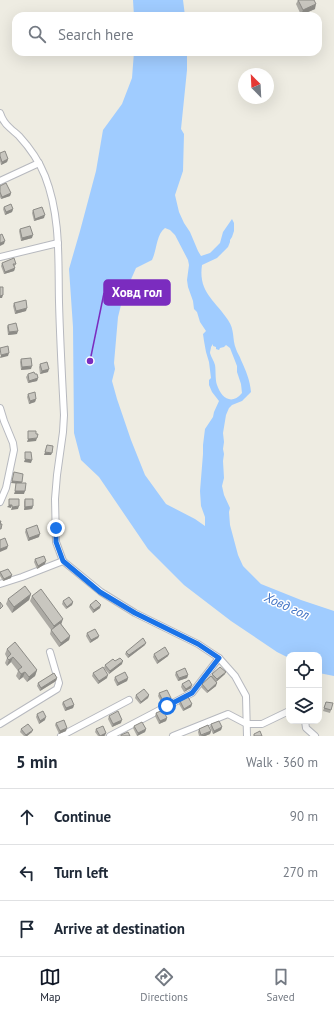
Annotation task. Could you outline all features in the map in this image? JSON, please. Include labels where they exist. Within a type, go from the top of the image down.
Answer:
[{"type":"street","points":[[0,113],[3,120],[18,134],[39,163],[51,192],[58,228],[59,304],[64,415],[55,499],[56,542],[63,561],[100,592],[129,610],[198,644],[219,658],[236,676],[246,696],[247,736]]},
{"type":"street","points":[[0,181],[39,163]]},
{"type":"street","points":[[0,257],[58,243]]},
{"type":"street","points":[[0,408],[13,443],[14,450],[6,488],[0,502]]},
{"type":"street","points":[[0,584],[63,561]]},
{"type":"street","points":[[0,724],[57,689],[59,683],[50,652]]},
{"type":"street","points":[[110,736],[192,693],[219,658]]},
{"type":"street","points":[[61,736],[129,700]]},
{"type":"street","points":[[174,736],[228,714],[247,724],[262,724],[286,712]]},
{"type":"street","points":[[305,724],[306,728],[315,736]]},
{"type":"water","points":[[133,0],[183,0],[184,12],[134,12]]},
{"type":"water","points":[[134,56],[187,56],[181,129],[184,134],[183,171],[175,195],[179,212],[201,256],[210,253],[220,243],[223,232],[232,219],[234,223],[234,231],[228,247],[217,258],[202,265],[201,274],[205,289],[223,313],[233,331],[236,350],[248,376],[251,392],[242,401],[232,405],[229,408],[226,415],[223,433],[224,478],[222,486],[230,508],[230,525],[238,555],[243,566],[261,584],[334,611],[334,676],[322,674],[322,652],[286,652],[286,656],[231,621],[184,585],[148,549],[99,477],[81,460],[74,433],[73,327],[69,269],[96,171],[103,130],[122,104],[132,78]],"holes":[[[165,228],[170,230],[175,235],[188,260],[188,287],[194,309],[206,331],[203,334],[211,378],[209,380],[209,385],[219,401],[213,417],[205,429],[203,445],[200,491],[201,506],[205,517],[205,526],[166,504],[145,475],[131,440],[112,381],[115,369],[114,363],[118,317],[124,293],[136,268],[152,260],[162,231]],[[213,344],[213,346],[216,347],[216,349],[219,350],[226,345],[230,348],[237,366],[242,393],[234,399],[224,396],[217,385],[215,365],[210,353]]]},
{"type":"building","points":[[298,0],[314,0],[316,4],[303,10]]},
{"type":"building","points":[[5,151],[8,159],[2,162],[0,153]]},
{"type":"building","points":[[6,183],[11,193],[2,197],[0,186]]},
{"type":"building","points":[[11,204],[13,209],[6,212],[4,207]]},
{"type":"building","points":[[42,207],[45,215],[35,219],[33,210]]},
{"type":"building","points":[[30,226],[33,235],[22,238],[20,229]]},
{"type":"building","points":[[2,234],[5,241],[0,243],[0,235]]},
{"type":"building","points":[[14,258],[16,264],[13,264],[15,268],[5,272],[2,263]]},
{"type":"building","points":[[0,287],[3,287],[3,295],[0,296]]},
{"type":"building","points":[[26,300],[27,308],[16,311],[14,303]]},
{"type":"building","points":[[16,323],[18,331],[9,332],[8,325]]},
{"type":"building","points":[[8,346],[9,353],[1,355],[0,348]]},
{"type":"building","points":[[31,358],[32,366],[22,367],[21,359]]},
{"type":"building","points":[[47,362],[49,369],[42,371],[40,364]]},
{"type":"building","points":[[34,372],[37,374],[38,378],[29,381],[28,374]]},
{"type":"building","points":[[35,392],[36,399],[30,401],[28,394]]},
{"type":"building","points":[[28,431],[36,431],[36,434],[38,434],[37,438],[28,439]]},
{"type":"building","points":[[47,445],[53,446],[52,453],[45,452]]},
{"type":"building","points":[[25,452],[31,452],[32,460],[25,459]]},
{"type":"building","points":[[14,472],[23,474],[22,482],[12,481]]},
{"type":"building","points":[[16,483],[26,483],[25,491],[15,491]]},
{"type":"building","points":[[9,499],[19,499],[19,506],[12,507],[12,505],[9,505]]},
{"type":"building","points":[[25,499],[33,499],[33,506],[25,507]]},
{"type":"building","points":[[37,525],[40,534],[29,538],[26,529]]},
{"type":"building","points":[[5,538],[8,546],[0,549],[0,540]]},
{"type":"building","points":[[44,556],[46,561],[38,566],[35,559]]},
{"type":"building","points":[[8,569],[12,575],[4,579],[0,572]]},
{"type":"building","points":[[25,586],[31,594],[14,607],[8,599]]},
{"type":"building","points":[[41,589],[63,619],[54,626],[32,596]]},
{"type":"building","points":[[69,597],[73,602],[67,607],[63,601]]},
{"type":"building","points":[[96,600],[101,605],[94,610],[90,605]]},
{"type":"building","points":[[0,602],[3,606],[0,609]]},
{"type":"building","points":[[60,623],[70,636],[61,643],[51,630]]},
{"type":"building","points":[[95,629],[99,636],[91,640],[87,633]]},
{"type":"building","points":[[143,638],[146,643],[129,655],[126,652]]},
{"type":"building","points":[[15,642],[37,670],[29,677],[25,672],[21,674],[18,670],[22,667],[13,657],[9,660],[7,658],[11,654],[7,649]]},
{"type":"building","points":[[165,647],[169,654],[158,661],[154,654]]},
{"type":"building","points":[[120,658],[123,661],[110,671],[105,665],[113,659],[115,661]]},
{"type":"building","points":[[103,667],[108,675],[99,681],[93,673]]},
{"type":"building","points":[[220,667],[226,672],[217,679],[212,674]]},
{"type":"building","points":[[185,668],[188,675],[179,678],[176,672]]},
{"type":"building","points":[[125,672],[128,678],[118,683],[115,677]]},
{"type":"building","points":[[54,673],[57,678],[41,688],[38,683]]},
{"type":"building","points":[[211,676],[217,683],[208,691],[202,684]]},
{"type":"building","points":[[189,680],[192,685],[186,689],[182,684]]},
{"type":"building","points":[[144,689],[149,695],[141,702],[136,695]]},
{"type":"building","points":[[167,690],[171,698],[163,701],[159,693]]},
{"type":"building","points":[[188,697],[192,704],[184,709],[180,701]]},
{"type":"building","points":[[71,698],[74,705],[66,708],[63,702]]},
{"type":"building","points":[[326,702],[333,703],[331,710],[324,708]]},
{"type":"building","points":[[163,710],[167,718],[160,721],[156,713]]},
{"type":"building","points":[[43,711],[46,717],[40,721],[37,714]]},
{"type":"building","points":[[118,711],[122,720],[113,724],[109,716]]},
{"type":"building","points":[[64,720],[67,728],[60,731],[56,723]]},
{"type":"building","points":[[219,721],[222,727],[214,731],[211,724]]},
{"type":"building","points":[[142,722],[146,729],[138,733],[134,726]]},
{"type":"building","points":[[28,724],[33,730],[26,735],[21,729]]},
{"type":"building","points":[[208,725],[211,731],[201,735],[199,729]]},
{"type":"building","points":[[103,726],[106,733],[100,736],[96,729]]},
{"type":"building","points":[[260,731],[262,736],[254,736],[254,734]]},
{"type":"building","points":[[128,732],[130,736],[121,736],[121,735]]},
{"type":"place","name":"Ховд гол","points":[[90,361]]},
{"type":"route","points":[[56,528],[56,542],[63,561],[100,592],[135,613],[198,644],[219,658],[192,693],[167,706]]}]
